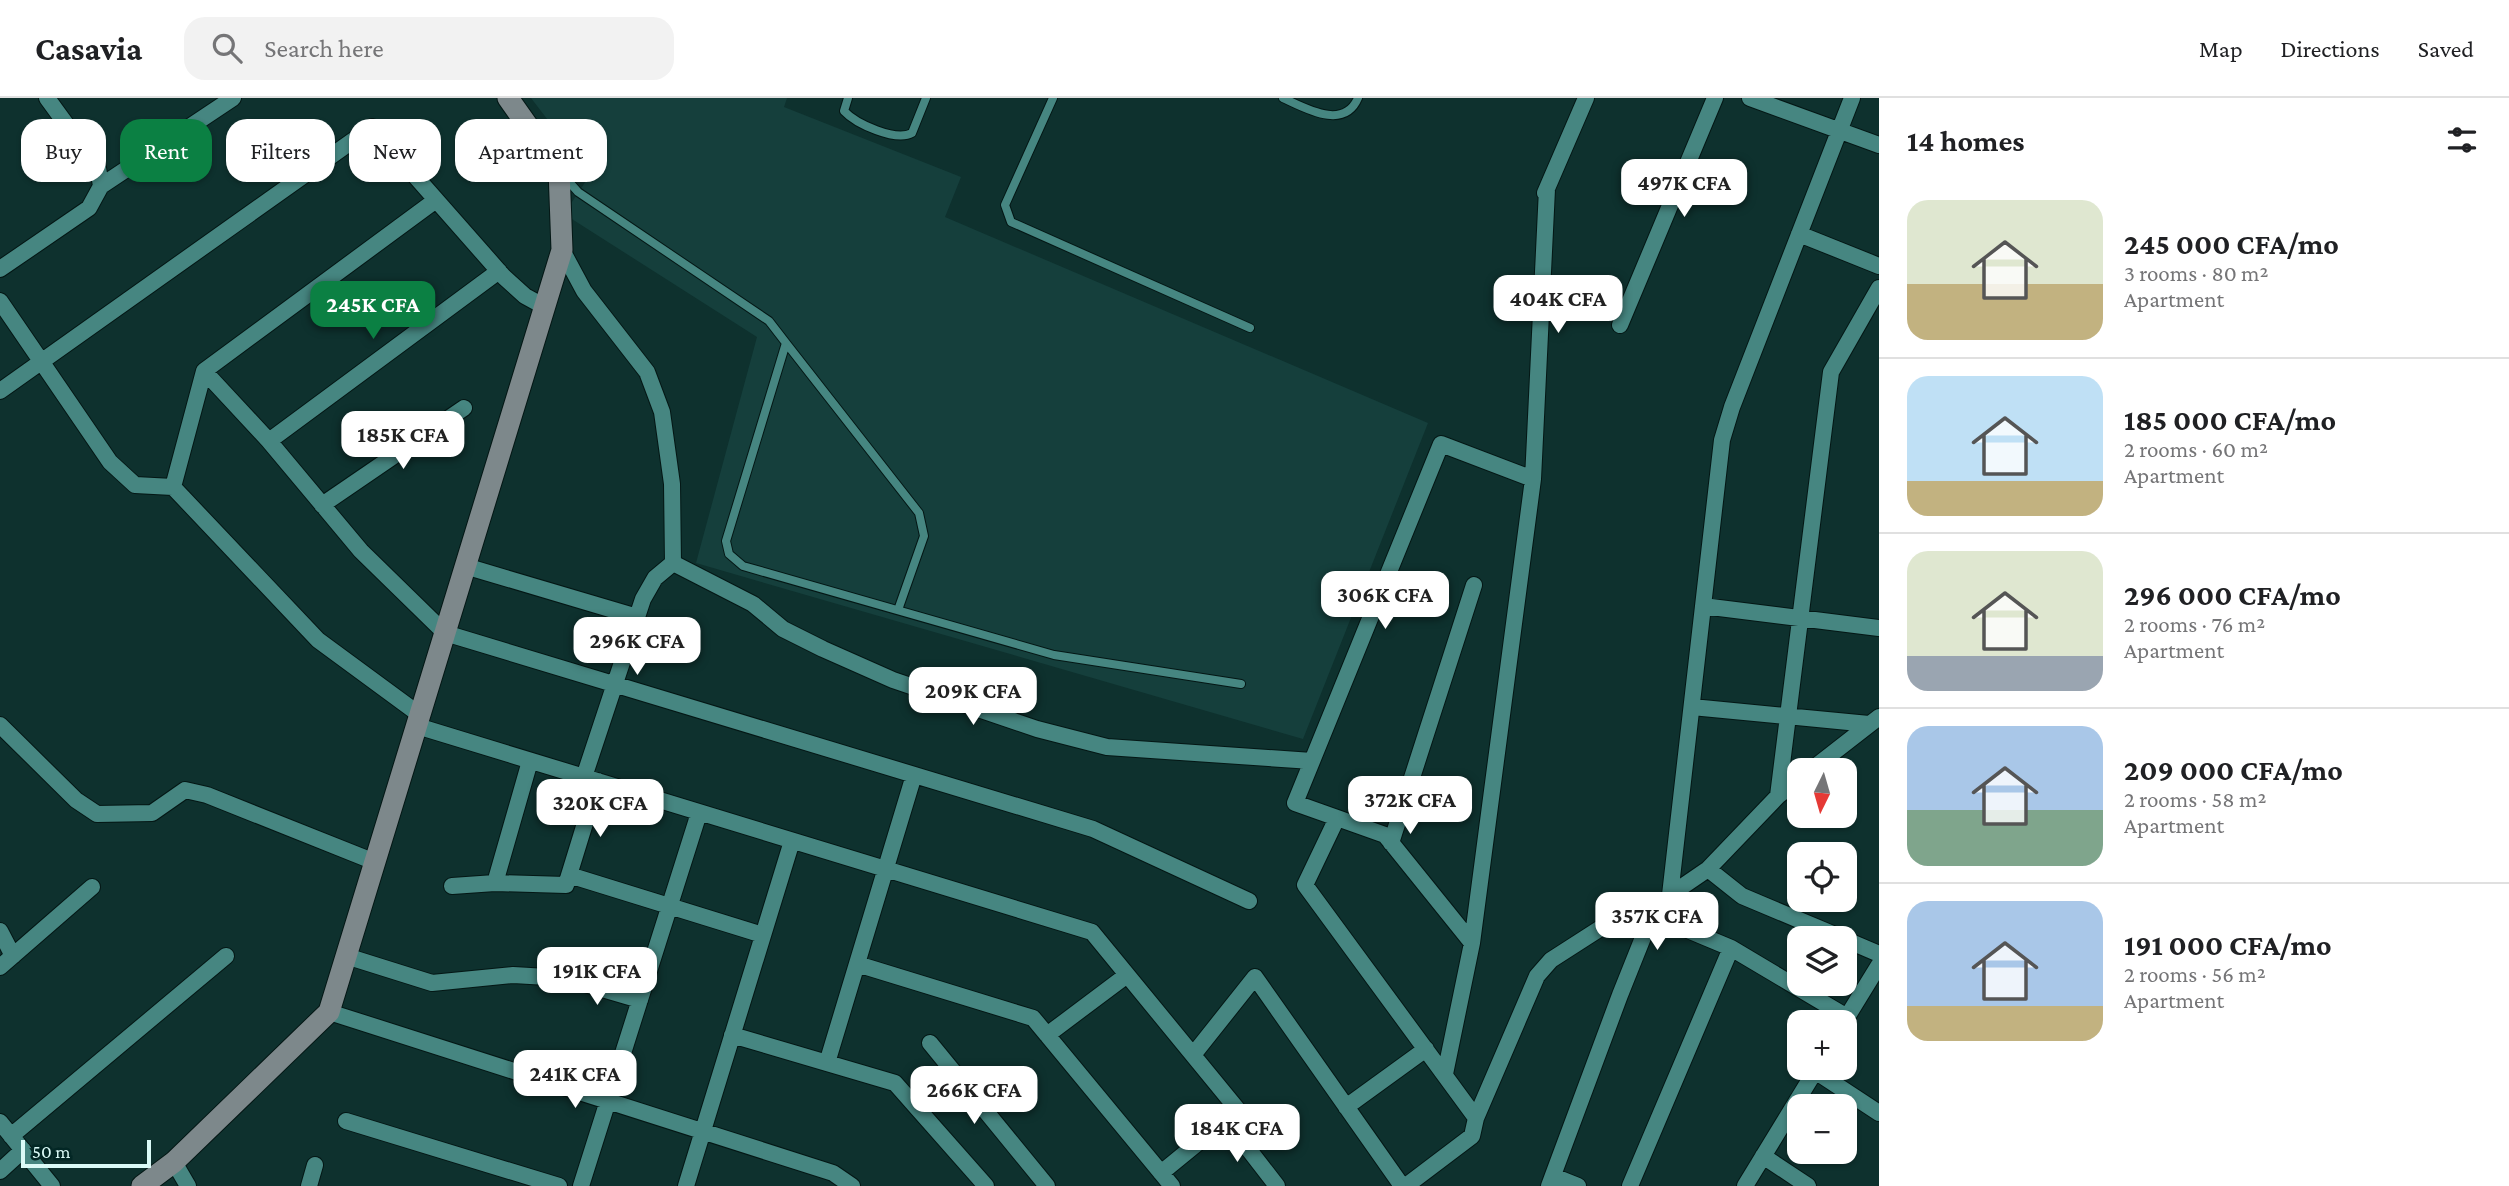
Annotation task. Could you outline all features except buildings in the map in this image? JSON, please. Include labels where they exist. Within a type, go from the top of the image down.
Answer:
[{"type":"street","points":[[47,98],[98,168],[101,186]]},
{"type":"street","points":[[2,265],[89,208],[101,186],[233,98]]},
{"type":"street","points":[[508,98],[523,119]]},
{"type":"street","points":[[1444,1074],[1472,943],[1533,479],[1546,191],[1586,98]]},
{"type":"street","points":[[1620,325],[1716,98]]},
{"type":"street","points":[[1750,98],[1879,145]]},
{"type":"street","points":[[1670,895],[1722,440],[1732,407],[1852,98]]},
{"type":"street","points":[[0,391],[372,127],[499,271],[525,296],[545,307]]},
{"type":"street","points":[[142,1186],[174,1162],[329,1012],[562,250],[559,182]]},
{"type":"street","points":[[173,487],[204,371],[436,200]]},
{"type":"street","points":[[1799,234],[1879,265]]},
{"type":"street","points":[[562,250],[584,291],[647,372],[662,412],[671,484],[673,563]]},
{"type":"street","points":[[269,441],[499,271]]},
{"type":"street","points":[[1778,796],[1832,372],[1879,288]]},
{"type":"street","points":[[0,301],[110,462],[135,485],[173,487],[318,640],[418,720],[530,761],[1092,932],[1238,1110],[1161,1173]]},
{"type":"street","points":[[204,371],[269,441],[361,551],[445,633],[1093,829],[1249,901]]},
{"type":"street","points":[[322,505],[464,408]]},
{"type":"street","points":[[1472,943],[1385,835],[1295,803],[1441,444],[1533,479]]},
{"type":"street","points":[[452,886],[495,883],[566,885],[615,684],[637,617],[654,578],[673,563]]},
{"type":"street","points":[[673,563],[753,604],[783,629],[823,649],[893,680],[1037,729],[1107,747],[1312,761]]},
{"type":"street","points":[[466,566],[637,617]]},
{"type":"street","points":[[1391,843],[1474,585]]},
{"type":"street","points":[[1703,606],[1879,628]]},
{"type":"street","points":[[1692,707],[1788,716],[1874,720]]},
{"type":"street","points":[[1826,758],[1874,720]]},
{"type":"street","points":[[0,725],[76,800],[97,814],[152,813],[185,790],[207,795],[375,862]]},
{"type":"street","points":[[495,883],[530,761]]},
{"type":"street","points":[[827,1063],[914,775]]},
{"type":"street","points":[[1578,1186],[1551,1181],[1652,915],[1670,895],[1708,869],[1787,789]]},
{"type":"street","points":[[581,1186],[699,813]]},
{"type":"street","points":[[1337,818],[1305,885],[1476,1118]]},
{"type":"street","points":[[686,1186],[792,841]]},
{"type":"street","points":[[1708,869],[1742,896],[1812,926]]},
{"type":"street","points":[[569,875],[763,935]]},
{"type":"street","points":[[6,962],[92,887]]},
{"type":"street","points":[[1193,1055],[1255,977],[1404,1186],[1472,1136],[1476,1118],[1537,976],[1551,960],[1608,924],[1634,913],[1652,915],[1731,948],[1831,1010]]},
{"type":"street","points":[[0,931],[6,962]]},
{"type":"street","points":[[1857,945],[1879,954]]},
{"type":"street","points":[[1630,1186],[1731,948]]},
{"type":"street","points":[[11,1136],[226,956]]},
{"type":"street","points":[[346,956],[432,982],[513,975],[565,978],[640,1000]]},
{"type":"street","points":[[857,964],[1033,1018],[1172,1186]]},
{"type":"street","points":[[1852,1010],[1879,965]]},
{"type":"street","points":[[1047,1035],[1126,975]]},
{"type":"street","points":[[329,1012],[833,1173],[852,1186]]},
{"type":"street","points":[[732,1035],[895,1083],[986,1186]]},
{"type":"street","points":[[930,1043],[1047,1186]]},
{"type":"street","points":[[1346,1107],[1426,1049]]},
{"type":"street","points":[[1745,1186],[1809,1080]]},
{"type":"street","points":[[1832,1080],[1879,1113]]},
{"type":"street","points":[[1226,1120],[1277,1186]]},
{"type":"street","points":[[346,1121],[559,1186]]},
{"type":"street","points":[[0,1122],[52,1186]]},
{"type":"street","points":[[0,1171],[23,1150]]},
{"type":"street","points":[[1763,1157],[1808,1186]]},
{"type":"street","points":[[174,1162],[188,1186]]},
{"type":"street","points":[[309,1186],[315,1165]]},
{"type":"lane","points":[[848,98],[844,111],[850,118],[894,136],[905,137],[912,133],[926,98]]},
{"type":"lane","points":[[1053,98],[1005,205],[1011,222],[1250,328]]},
{"type":"lane","points":[[1283,98],[1322,115],[1340,115],[1349,111],[1358,98]]},
{"type":"lane","points":[[569,182],[578,192],[769,321],[919,513],[924,536],[898,610]]},
{"type":"lane","points":[[786,343],[726,541],[729,554],[743,566],[1054,654],[1241,684]]},
{"type":"shaded area","points":[[531,98],[787,98],[784,107],[961,177],[945,217],[1428,423],[1303,739],[696,563],[757,337],[564,214],[585,182],[607,182],[607,119],[547,119]]}]
